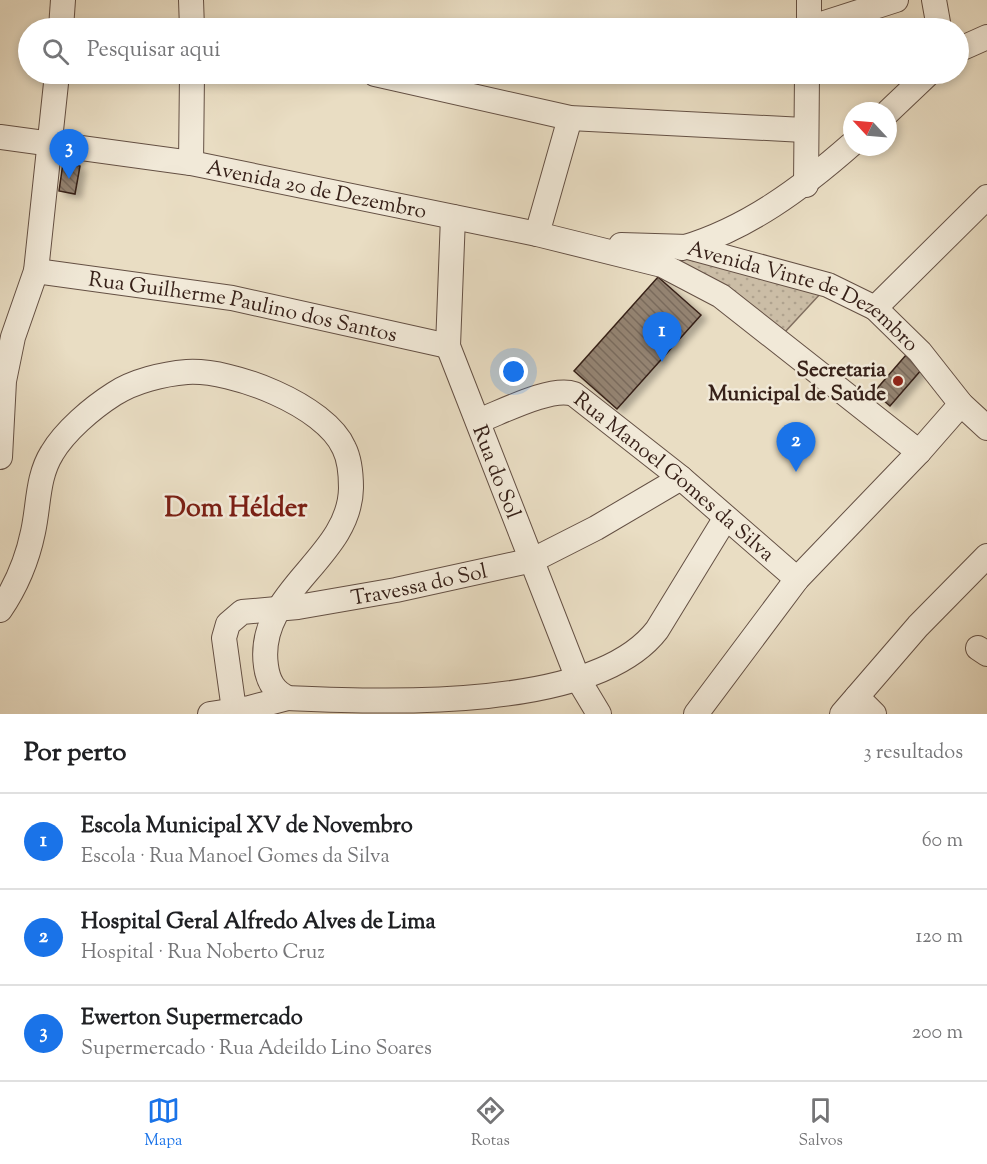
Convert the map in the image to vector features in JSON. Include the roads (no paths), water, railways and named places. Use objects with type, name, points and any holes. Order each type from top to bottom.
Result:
[{"type":"street","points":[[62,18],[63,0]]},
{"type":"street","points":[[190,0],[191,18]]},
{"type":"street","points":[[808,0],[809,18]]},
{"type":"street","points":[[840,18],[896,0]]},
{"type":"street","points":[[934,0],[937,18]]},
{"type":"street","points":[[969,45],[987,37]]},
{"type":"street","points":[[0,457],[4,381],[11,348],[36,271],[52,143],[56,84]]},
{"type":"street","points":[[191,163],[192,84]]},
{"type":"street","points":[[419,84],[570,118],[804,130]]},
{"type":"street","points":[[806,84],[804,130],[806,185]]},
{"type":"street","points":[[897,103],[917,84]]},
{"type":"street","points":[[537,234],[570,118]]},
{"type":"street","name":"Avenida 20 de Dezembro","points":[[0,137],[191,163],[580,244]]},
{"type":"street","points":[[658,264],[669,253],[742,223],[806,185],[843,152]]},
{"type":"street","points":[[875,308],[987,197]]},
{"type":"street","name":"Rua do Sol","points":[[453,217],[448,346],[578,679],[599,714]]},
{"type":"street","points":[[580,244],[658,264],[721,296],[919,452]]},
{"type":"street","name":"Avenida Vinte de Dezembro","points":[[580,244],[688,247],[828,285],[875,308],[920,352],[961,404],[987,428]]},
{"type":"street","name":"Rua Guilherme Paulino dos Santos","points":[[36,271],[232,298],[448,346]]},
{"type":"street","points":[[0,610],[20,578],[34,531],[39,490],[52,453],[105,400],[125,387],[188,372],[232,378],[304,408],[334,432],[344,448],[351,490],[346,513],[336,535],[278,608],[263,646],[271,683],[279,694],[288,698]]},
{"type":"street","name":"Rua Manoel Gomes da Silva","points":[[478,421],[540,397],[567,392],[574,394],[681,478],[725,519],[797,579]]},
{"type":"street","points":[[696,714],[797,579],[919,452],[961,404]]},
{"type":"street","name":"Travessa do Sol","points":[[222,712],[226,629],[234,617],[242,612],[396,590],[533,560],[596,528],[681,478]]},
{"type":"street","points":[[222,712],[288,698],[454,701],[578,679],[621,662],[644,646],[725,519]]},
{"type":"street","points":[[874,714],[849,706],[918,626],[987,556]]},
{"type":"place","name":"Ewerton Supermercado","points":[[69,179]]},
{"type":"place","name":"Escola Municipal XV de Novembro","points":[[662,362]]},
{"type":"place","name":"Secretaria Municipal de Saúde","points":[[898,381]]},
{"type":"place","name":"Hospital Geral Alfredo Alves de Lima","points":[[796,472]]},
{"type":"district","name":"Dom Hélder","points":[[236,507]]}]
